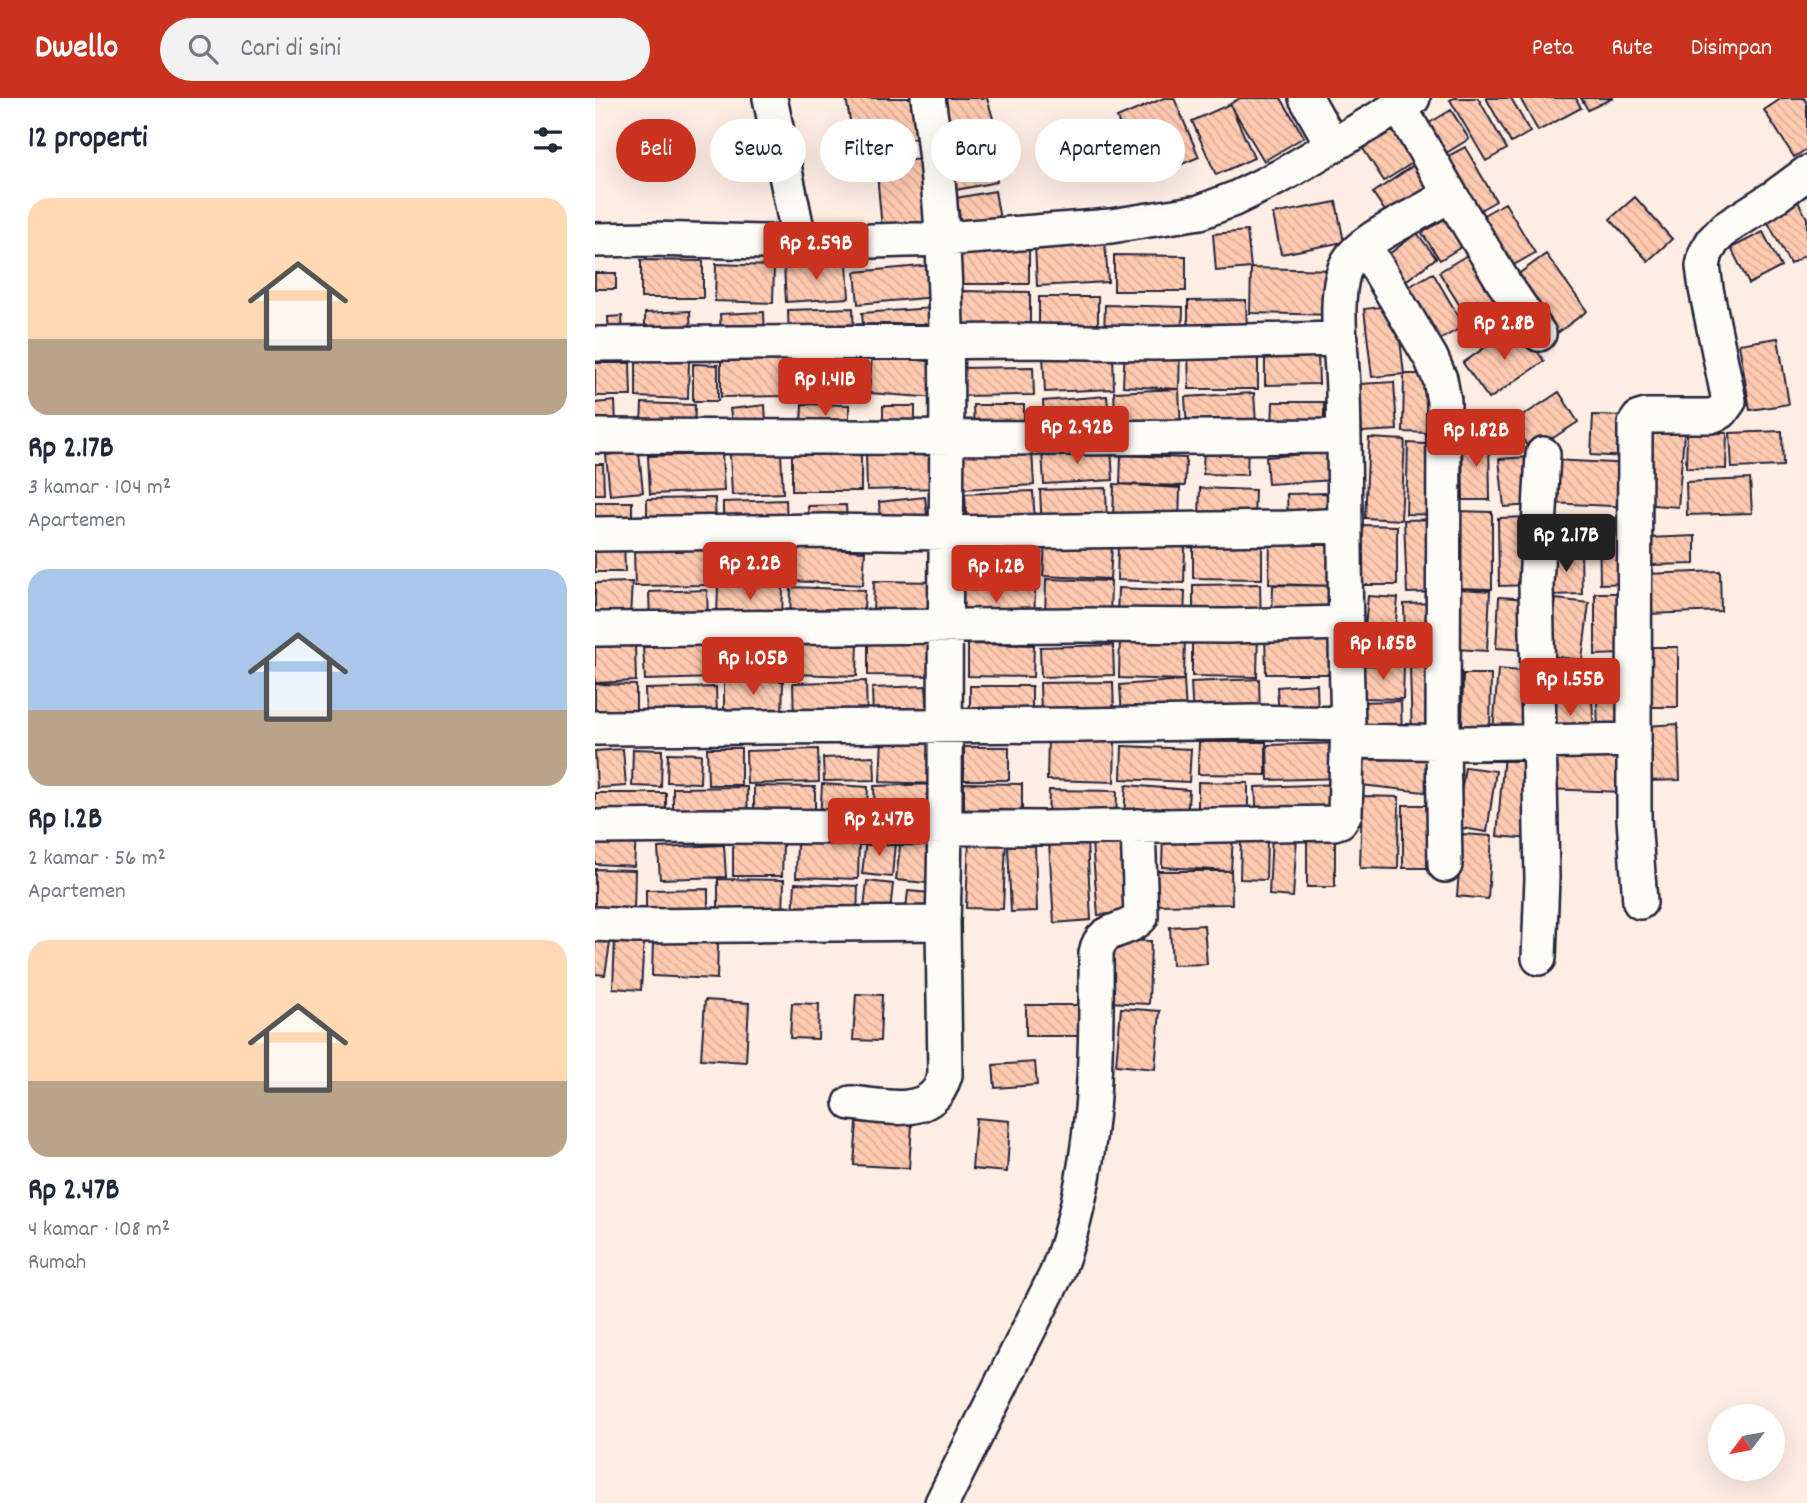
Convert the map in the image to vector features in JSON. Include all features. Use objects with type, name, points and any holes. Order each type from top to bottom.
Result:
[{"type":"street","points":[[770,98],[800,243]]},
{"type":"street","points":[[851,1103],[908,1108],[929,1100],[938,1091],[945,1075],[943,923],[946,826],[947,438],[944,239],[935,139],[928,98]]},
{"type":"street","points":[[1306,98],[1333,146]]},
{"type":"street","points":[[595,240],[800,243],[944,239],[1111,226],[1200,212],[1281,176],[1406,102],[1450,194],[1496,271],[1539,334]]},
{"type":"street","points":[[1640,902],[1633,740],[1635,424],[1639,418],[1646,415],[1711,416],[1721,412],[1728,401],[1706,289],[1703,266],[1706,253],[1726,228],[1807,173]]},
{"type":"street","points":[[595,827],[1137,826],[1337,822],[1345,813],[1349,733],[1345,623],[1342,277],[1352,255],[1364,245],[1450,194]]},
{"type":"street","points":[[1364,245],[1431,358],[1443,390],[1445,865]]},
{"type":"street","points":[[595,344],[1154,343],[1341,339]]},
{"type":"street","points":[[595,436],[1343,436]]},
{"type":"street","points":[[1539,958],[1542,878],[1536,584],[1543,454]]},
{"type":"street","points":[[595,534],[827,531],[946,533],[1345,525]]},
{"type":"street","points":[[595,629],[1345,623]]},
{"type":"street","points":[[595,728],[1254,722],[1443,743],[1633,740]]},
{"type":"street","points":[[942,1503],[1062,1261],[1080,1192],[1089,1127],[1097,1038],[1098,944],[1105,936],[1141,917],[1137,826]]},
{"type":"street","points":[[595,924],[650,926],[943,923]]},
{"type":"building","points":[[846,98],[910,98],[914,119],[850,119]]},
{"type":"building","points":[[946,98],[987,98],[993,119],[941,119],[936,101]]},
{"type":"building","points":[[1164,98],[1174,98],[1183,119],[1117,119]]},
{"type":"building","points":[[1240,98],[1281,98],[1304,137],[1264,161],[1230,104]]},
{"type":"building","points":[[1478,98],[1507,149],[1486,161],[1450,100]]},
{"type":"building","points":[[1486,98],[1511,98],[1530,132],[1511,143]]},
{"type":"building","points":[[1520,98],[1576,98],[1581,108],[1538,131]]},
{"type":"building","points":[[1581,98],[1613,98],[1588,110]]},
{"type":"building","points":[[1782,98],[1804,98],[1807,103],[1807,149],[1794,157],[1764,110]]},
{"type":"building","points":[[1230,104],[1254,158],[1216,175],[1192,121]]},
{"type":"building","points":[[1451,110],[1469,139],[1433,161],[1416,131]]},
{"type":"building","points":[[1185,124],[1199,157],[1185,163]]},
{"type":"building","points":[[1391,124],[1414,162],[1384,181],[1360,144]]},
{"type":"building","points":[[1465,147],[1496,201],[1466,218],[1435,163]]},
{"type":"building","points":[[927,159],[932,226],[882,229],[878,182],[917,182],[917,160]]},
{"type":"building","points":[[1414,165],[1434,195],[1393,223],[1373,193]]},
{"type":"building","points":[[949,182],[997,182],[951,191]]},
{"type":"building","points":[[995,191],[1000,220],[962,227],[956,198]]},
{"type":"building","points":[[1635,197],[1672,239],[1648,261],[1610,219]]},
{"type":"building","points":[[1797,200],[1807,218],[1807,254],[1790,264],[1765,217]]},
{"type":"building","points":[[1336,202],[1344,242],[1281,254],[1273,214]]},
{"type":"building","points":[[1505,203],[1535,253],[1501,272],[1471,222]]},
{"type":"building","points":[[1454,213],[1471,241],[1440,260],[1422,233]]},
{"type":"building","points":[[1247,231],[1251,268],[1216,271],[1213,234]]},
{"type":"building","points":[[1763,232],[1781,267],[1749,284],[1731,248]]},
{"type":"building","points":[[1417,233],[1436,258],[1399,286],[1380,261]]},
{"type":"building","points":[[1105,241],[1108,282],[1037,286],[1035,245]]},
{"type":"building","points":[[951,246],[1029,246],[1029,284],[951,284]]},
{"type":"building","points":[[1469,254],[1510,319],[1479,337],[1439,272]]},
{"type":"building","points":[[1546,254],[1587,311],[1552,337],[1510,280]]},
{"type":"building","points":[[1114,255],[1186,256],[1186,291],[1114,291]]},
{"type":"building","points":[[641,260],[703,261],[703,298],[641,298]]},
{"type":"building","points":[[847,263],[849,298],[786,302],[784,266]]},
{"type":"building","points":[[716,264],[774,266],[773,303],[715,301]]},
{"type":"building","points":[[932,265],[935,297],[858,304],[855,272]]},
{"type":"building","points":[[1251,268],[1338,270],[1337,315],[1250,313]]},
{"type":"building","points":[[595,273],[616,273],[616,289],[595,289]]},
{"type":"building","points":[[1433,273],[1464,326],[1436,342],[1405,289]]},
{"type":"building","points":[[957,291],[1030,292],[1030,328],[957,327]]},
{"type":"building","points":[[1039,297],[1098,297],[1098,329],[1039,329]]},
{"type":"building","points":[[1246,300],[1247,333],[1188,333],[1188,301]]},
{"type":"building","points":[[1105,305],[1183,307],[1182,340],[1104,337]]},
{"type":"building","points":[[1396,305],[1404,374],[1372,377],[1364,309]]},
{"type":"building","points":[[853,308],[854,337],[789,338],[788,310]]},
{"type":"building","points":[[932,308],[934,333],[864,338],[862,313]]},
{"type":"building","points":[[690,311],[691,338],[645,339],[645,313]]},
{"type":"building","points":[[764,312],[765,338],[721,340],[720,314]]},
{"type":"building","points":[[622,316],[623,338],[609,339],[608,317]]},
{"type":"building","points":[[1518,324],[1544,361],[1489,399],[1463,363]]},
{"type":"building","points":[[1778,338],[1789,404],[1750,410],[1739,344]]},
{"type":"building","points":[[1125,346],[1180,348],[1179,389],[1123,386]]},
{"type":"building","points":[[788,349],[865,350],[864,394],[788,393]]},
{"type":"building","points":[[1188,351],[1258,351],[1258,389],[1189,389]]},
{"type":"building","points":[[1113,352],[1114,389],[1045,392],[1043,354]]},
{"type":"building","points":[[1265,354],[1318,354],[1319,384],[1265,385]]},
{"type":"building","points":[[784,355],[785,396],[721,397],[721,356]]},
{"type":"building","points":[[872,356],[940,362],[937,398],[869,393]]},
{"type":"building","points":[[636,359],[689,360],[688,399],[636,397]]},
{"type":"building","points":[[595,363],[630,363],[631,396],[595,396]]},
{"type":"building","points":[[693,364],[718,365],[718,401],[693,401]]},
{"type":"building","points":[[1033,367],[1034,395],[959,396],[959,368]]},
{"type":"building","points":[[1404,374],[1433,374],[1432,433],[1403,432]]},
{"type":"building","points":[[1394,382],[1397,430],[1362,432],[1359,384]]},
{"type":"building","points":[[1179,389],[1181,431],[1116,434],[1114,392]]},
{"type":"building","points":[[1559,392],[1578,422],[1531,452],[1512,423]]},
{"type":"building","points":[[1254,393],[1256,424],[1187,428],[1185,397]]},
{"type":"building","points":[[1107,396],[1110,429],[1045,433],[1043,401]]},
{"type":"building","points":[[615,401],[616,424],[595,426],[595,403]]},
{"type":"building","points":[[1273,402],[1324,402],[1324,432],[1272,431]]},
{"type":"building","points":[[642,403],[695,405],[694,429],[641,427]]},
{"type":"building","points":[[802,404],[849,405],[849,431],[801,430]]},
{"type":"building","points":[[765,405],[766,421],[732,424],[730,409]]},
{"type":"building","points":[[973,405],[1024,405],[1024,430],[974,430]]},
{"type":"building","points":[[883,406],[915,406],[915,426],[883,426]]},
{"type":"building","points":[[1593,415],[1629,416],[1627,457],[1591,455]]},
{"type":"building","points":[[1647,430],[1684,434],[1678,507],[1641,504]]},
{"type":"building","points":[[1782,431],[1783,466],[1732,468],[1730,433]]},
{"type":"building","points":[[1687,432],[1727,433],[1726,469],[1686,468]]},
{"type":"building","points":[[1369,438],[1405,440],[1401,520],[1365,518]]},
{"type":"building","points":[[1489,438],[1490,500],[1463,500],[1462,439]]},
{"type":"building","points":[[1204,443],[1248,445],[1247,475],[1203,474]]},
{"type":"building","points":[[1408,443],[1443,445],[1440,515],[1406,514]]},
{"type":"building","points":[[792,446],[861,446],[861,491],[792,491]]},
{"type":"building","points":[[1111,447],[1113,480],[1044,484],[1042,451]]},
{"type":"building","points":[[939,450],[940,488],[867,490],[866,452]]},
{"type":"building","points":[[1032,451],[1034,485],[962,489],[960,454]]},
{"type":"building","points":[[639,452],[643,492],[610,495],[606,455]]},
{"type":"building","points":[[1334,452],[1335,480],[1268,484],[1266,457]]},
{"type":"building","points":[[781,453],[783,493],[732,495],[730,454]]},
{"type":"building","points":[[722,454],[724,491],[650,494],[648,456]]},
{"type":"building","points":[[1121,455],[1186,458],[1185,486],[1120,484]]},
{"type":"building","points":[[1529,457],[1533,505],[1504,507],[1499,459]]},
{"type":"building","points":[[1552,460],[1633,464],[1631,507],[1550,503]]},
{"type":"building","points":[[595,464],[603,464],[604,494],[595,494]]},
{"type":"building","points":[[1750,479],[1752,513],[1687,515],[1686,482]]},
{"type":"building","points":[[1114,484],[1180,488],[1179,526],[1113,522]]},
{"type":"building","points":[[1106,488],[1107,528],[1042,530],[1040,490]]},
{"type":"building","points":[[1200,488],[1255,490],[1254,519],[1199,516]]},
{"type":"building","points":[[1033,491],[1035,524],[967,527],[965,494]]},
{"type":"building","points":[[1327,493],[1327,520],[1288,522],[1287,494]]},
{"type":"building","points":[[925,497],[928,524],[881,528],[879,502]]},
{"type":"building","points":[[715,498],[716,529],[647,530],[647,499]]},
{"type":"building","points":[[786,500],[787,525],[723,527],[723,502]]},
{"type":"building","points":[[595,502],[632,502],[632,531],[595,531]]},
{"type":"building","points":[[846,505],[847,524],[809,525],[808,506]]},
{"type":"building","points":[[1456,511],[1492,512],[1492,589],[1456,588]]},
{"type":"building","points":[[1533,517],[1535,585],[1499,586],[1498,518]]},
{"type":"building","points":[[1628,518],[1630,583],[1600,584],[1599,519]]},
{"type":"building","points":[[1438,519],[1441,592],[1407,593],[1404,520]]},
{"type":"building","points":[[1589,524],[1593,548],[1551,553],[1548,529]]},
{"type":"building","points":[[1362,525],[1397,526],[1397,585],[1362,585]]},
{"type":"building","points":[[1695,536],[1695,564],[1649,565],[1648,538]]},
{"type":"building","points":[[595,537],[624,537],[625,572],[595,572]]},
{"type":"building","points":[[1193,542],[1262,543],[1262,579],[1193,578]]},
{"type":"building","points":[[1270,542],[1342,544],[1341,586],[1269,584]]},
{"type":"building","points":[[963,543],[1038,544],[1038,583],[962,582]]},
{"type":"building","points":[[1045,543],[1112,547],[1110,579],[1043,576]]},
{"type":"building","points":[[1118,544],[1185,547],[1184,583],[1117,580]]},
{"type":"building","points":[[719,545],[785,548],[783,583],[717,580]]},
{"type":"building","points":[[795,547],[865,551],[863,585],[793,581]]},
{"type":"building","points":[[708,548],[709,585],[635,586],[634,549]]},
{"type":"building","points":[[1551,553],[1581,553],[1582,594],[1552,595]]},
{"type":"building","points":[[1720,571],[1721,611],[1649,614],[1647,574]]},
{"type":"building","points":[[1046,579],[1111,581],[1110,621],[1045,619]]},
{"type":"building","points":[[874,581],[936,582],[935,618],[873,616]]},
{"type":"building","points":[[632,582],[630,617],[595,619],[595,583]]},
{"type":"building","points":[[1260,584],[1261,625],[1193,625],[1193,585]]},
{"type":"building","points":[[718,585],[783,587],[782,620],[717,617]]},
{"type":"building","points":[[1273,585],[1341,586],[1341,622],[1272,621]]},
{"type":"building","points":[[791,587],[865,590],[863,626],[790,622]]},
{"type":"building","points":[[957,587],[1035,590],[1034,624],[957,621]]},
{"type":"building","points":[[1118,588],[1185,591],[1184,622],[1117,620]]},
{"type":"building","points":[[1460,589],[1490,591],[1487,651],[1457,649]]},
{"type":"building","points":[[707,590],[708,620],[650,622],[649,592]]},
{"type":"building","points":[[1595,593],[1623,593],[1623,654],[1595,655]]},
{"type":"building","points":[[1368,596],[1398,598],[1393,653],[1363,650]]},
{"type":"building","points":[[1499,597],[1530,599],[1527,650],[1496,648]]},
{"type":"building","points":[[1556,599],[1589,603],[1582,660],[1549,656]]},
{"type":"building","points":[[1438,603],[1439,640],[1405,641],[1404,604]]},
{"type":"building","points":[[1192,631],[1258,631],[1257,677],[1192,676]]},
{"type":"building","points":[[1329,632],[1330,674],[1266,674],[1265,633]]},
{"type":"building","points":[[1120,633],[1185,635],[1184,680],[1119,678]]},
{"type":"building","points":[[794,637],[858,638],[857,676],[793,674]]},
{"type":"building","points":[[726,638],[784,638],[784,676],[725,675]]},
{"type":"building","points":[[868,641],[940,642],[939,676],[868,675]]},
{"type":"building","points":[[968,644],[1034,645],[1033,677],[968,676]]},
{"type":"building","points":[[635,645],[636,681],[595,683],[595,647]]},
{"type":"building","points":[[716,645],[717,678],[645,680],[643,647]]},
{"type":"building","points":[[1113,645],[1114,675],[1041,677],[1040,647]]},
{"type":"building","points":[[1645,647],[1678,647],[1678,707],[1645,707]]},
{"type":"building","points":[[1363,665],[1404,666],[1403,699],[1362,698]]},
{"type":"building","points":[[1436,666],[1439,737],[1412,737],[1410,667]]},
{"type":"building","points":[[1591,666],[1591,695],[1549,695],[1549,667]]},
{"type":"building","points":[[1627,668],[1630,731],[1598,732],[1596,669]]},
{"type":"building","points":[[1498,669],[1531,672],[1527,734],[1493,731]]},
{"type":"building","points":[[1463,674],[1491,674],[1490,735],[1462,734]]},
{"type":"building","points":[[1259,679],[1260,716],[1193,719],[1191,682]]},
{"type":"building","points":[[1184,680],[1186,713],[1122,717],[1120,685]]},
{"type":"building","points":[[724,681],[783,681],[782,714],[724,714]]},
{"type":"building","points":[[866,681],[867,719],[794,721],[793,683]]},
{"type":"building","points":[[1113,682],[1114,714],[1041,715],[1040,683]]},
{"type":"building","points":[[595,684],[636,685],[636,712],[595,712]]},
{"type":"building","points":[[1317,684],[1318,714],[1279,717],[1277,687]]},
{"type":"building","points":[[926,686],[928,716],[873,718],[872,688]]},
{"type":"building","points":[[970,686],[1032,686],[1032,716],[970,717]]},
{"type":"building","points":[[716,687],[717,716],[646,719],[645,689]]},
{"type":"building","points":[[1592,698],[1594,735],[1548,737],[1547,700]]},
{"type":"building","points":[[1401,701],[1402,739],[1356,739],[1356,702]]},
{"type":"building","points":[[1678,724],[1680,780],[1648,781],[1645,726]]},
{"type":"building","points":[[882,738],[938,741],[937,784],[880,782]]},
{"type":"building","points":[[1048,739],[1115,741],[1114,782],[1047,780]]},
{"type":"building","points":[[1199,742],[1266,742],[1266,775],[1198,774]]},
{"type":"building","points":[[1344,743],[1345,778],[1268,780],[1267,745]]},
{"type":"building","points":[[1122,746],[1191,749],[1189,782],[1121,779]]},
{"type":"building","points":[[964,747],[1009,747],[1009,780],[964,780]]},
{"type":"building","points":[[1357,747],[1437,756],[1433,793],[1352,784]]},
{"type":"building","points":[[707,748],[741,748],[741,785],[708,785]]},
{"type":"building","points":[[623,749],[626,786],[597,788],[595,751]]},
{"type":"building","points":[[633,749],[662,750],[661,787],[632,786]]},
{"type":"building","points":[[818,749],[819,782],[747,784],[746,751]]},
{"type":"building","points":[[668,753],[701,754],[700,783],[667,782]]},
{"type":"building","points":[[1504,754],[1538,756],[1531,839],[1497,836]]},
{"type":"building","points":[[874,756],[875,780],[824,781],[823,758]]},
{"type":"building","points":[[1548,756],[1623,758],[1622,792],[1547,789]]},
{"type":"building","points":[[1465,767],[1496,771],[1487,832],[1456,827]]},
{"type":"building","points":[[1198,782],[1248,783],[1248,819],[1198,818]]},
{"type":"building","points":[[964,783],[1022,784],[1022,824],[964,823]]},
{"type":"building","points":[[822,784],[868,787],[866,823],[820,821]]},
{"type":"building","points":[[937,784],[938,820],[875,822],[874,786]]},
{"type":"building","points":[[1340,784],[1341,815],[1257,818],[1255,787]]},
{"type":"building","points":[[1126,785],[1189,790],[1187,822],[1124,817]]},
{"type":"building","points":[[754,786],[815,787],[815,820],[754,820]]},
{"type":"building","points":[[747,787],[748,821],[673,822],[673,788]]},
{"type":"building","points":[[1049,790],[1117,791],[1116,822],[1048,820]]},
{"type":"building","points":[[595,793],[666,793],[666,825],[595,826]]},
{"type":"building","points":[[1362,796],[1399,797],[1398,869],[1360,868]]},
{"type":"building","points":[[1403,805],[1434,805],[1435,868],[1403,868]]},
{"type":"building","points":[[1163,833],[1233,836],[1231,871],[1162,867]]},
{"type":"building","points":[[1272,834],[1297,836],[1293,897],[1269,895]]},
{"type":"building","points":[[1462,834],[1492,836],[1488,899],[1457,896]]},
{"type":"building","points":[[595,835],[636,837],[634,866],[595,864]]},
{"type":"building","points":[[901,838],[940,842],[936,884],[896,880]]},
{"type":"building","points":[[969,838],[1006,840],[1003,909],[966,908]]},
{"type":"building","points":[[1307,838],[1335,838],[1335,887],[1307,887]]},
{"type":"building","points":[[1241,839],[1267,839],[1266,880],[1240,879]]},
{"type":"building","points":[[866,840],[895,842],[892,877],[862,874]]},
{"type":"building","points":[[1133,840],[1139,912],[1098,915],[1092,843]]},
{"type":"building","points":[[1087,841],[1091,920],[1054,923],[1049,843]]},
{"type":"building","points":[[733,842],[783,843],[782,876],[733,876]]},
{"type":"building","points":[[797,842],[859,843],[858,879],[796,877]]},
{"type":"building","points":[[724,845],[726,877],[660,879],[658,848]]},
{"type":"building","points":[[1035,845],[1037,911],[1011,912],[1008,846]]},
{"type":"building","points":[[595,869],[635,870],[634,912],[595,912]]},
{"type":"building","points":[[1151,871],[1231,871],[1232,904],[1152,905]]},
{"type":"building","points":[[718,879],[784,880],[783,916],[718,915]]},
{"type":"building","points":[[867,881],[893,884],[889,920],[863,917]]},
{"type":"building","points":[[795,883],[858,886],[857,919],[793,916]]},
{"type":"building","points":[[708,889],[708,918],[646,919],[646,890]]},
{"type":"building","points":[[908,891],[930,893],[928,920],[905,918]]},
{"type":"building","points":[[1204,925],[1207,964],[1172,965],[1170,927]]},
{"type":"building","points":[[595,934],[611,937],[605,975],[595,974]]},
{"type":"building","points":[[615,937],[644,938],[641,990],[613,988]]},
{"type":"building","points":[[653,940],[718,942],[717,979],[652,976]]},
{"type":"building","points":[[1109,940],[1151,941],[1149,1004],[1107,1002]]},
{"type":"building","points":[[856,994],[882,995],[880,1041],[853,1040]]},
{"type":"building","points":[[705,1000],[749,1003],[746,1062],[701,1059]]},
{"type":"building","points":[[792,1003],[819,1004],[818,1039],[790,1038]]},
{"type":"building","points":[[1026,1005],[1083,1005],[1083,1036],[1026,1036]]},
{"type":"building","points":[[1121,1008],[1160,1011],[1155,1069],[1116,1065]]},
{"type":"building","points":[[1035,1062],[1037,1085],[995,1088],[993,1065]]},
{"type":"building","points":[[976,1118],[1010,1121],[1007,1172],[972,1169]]},
{"type":"building","points":[[857,1122],[912,1125],[909,1168],[854,1165]]}]
